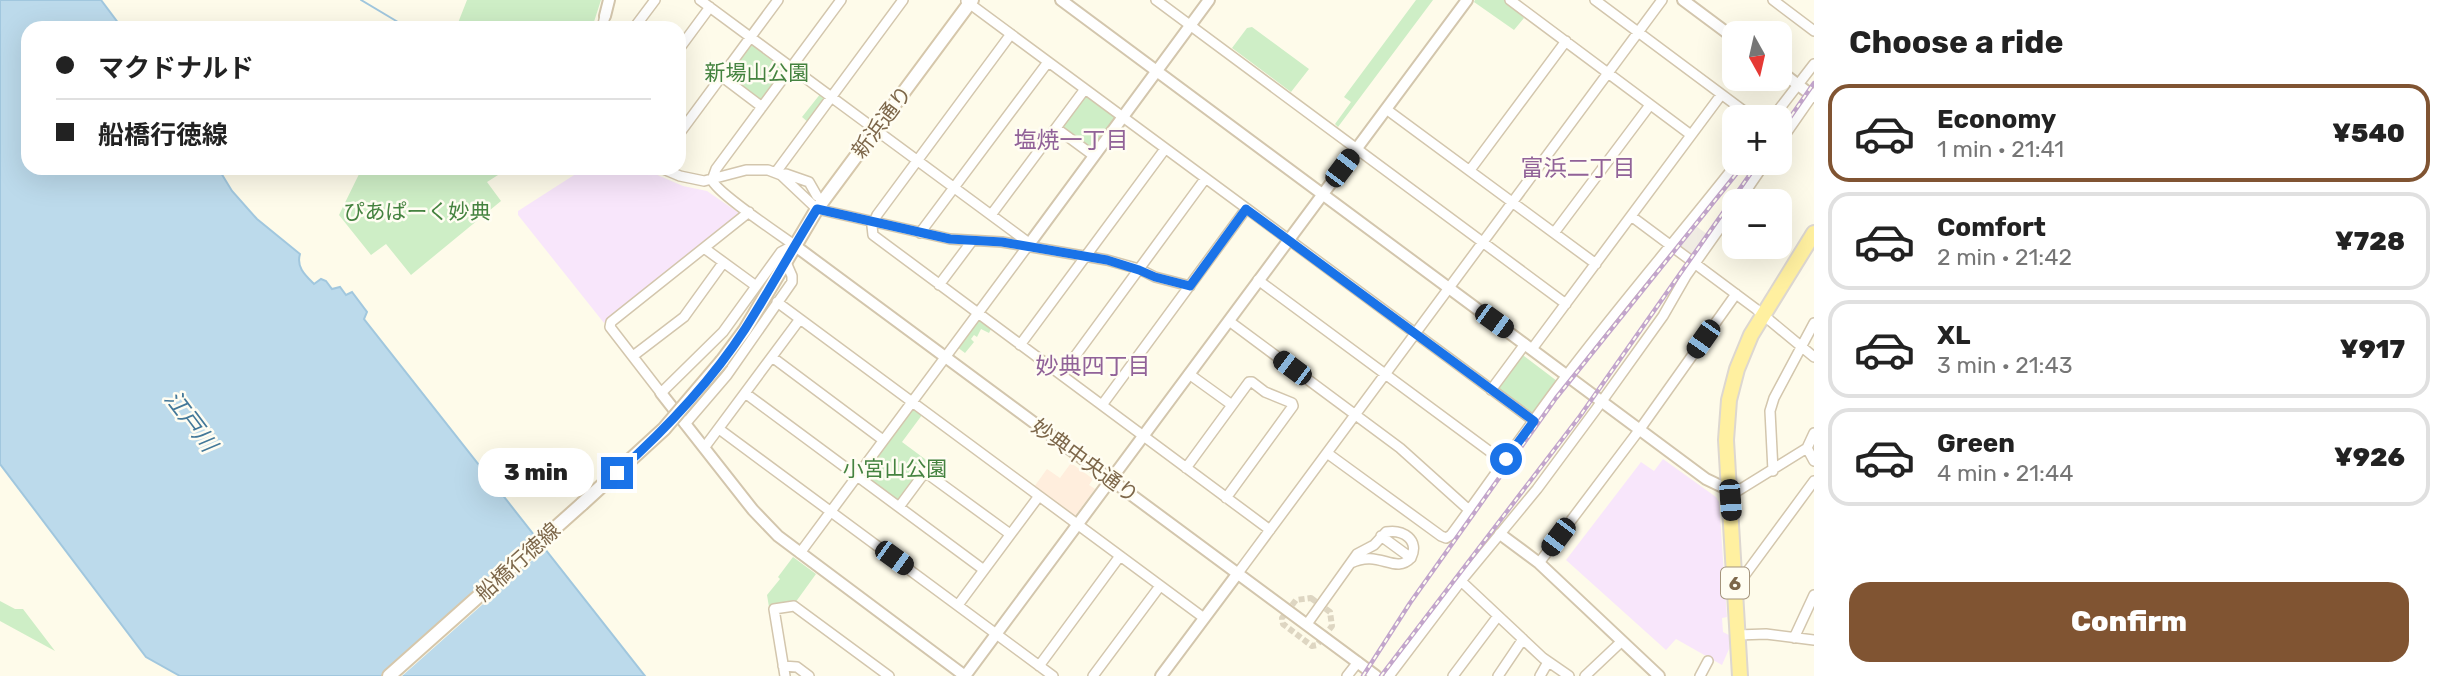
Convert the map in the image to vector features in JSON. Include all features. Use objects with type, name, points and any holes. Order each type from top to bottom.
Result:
[{"type":"main road","name":"新浜通り","points":[[794,245],[817,203],[876,130],[969,1]]},
{"type":"main road","name":"6","points":[[1740,676],[1726,440],[1729,400],[1744,351],[1762,314],[1814,233]]},
{"type":"main road","name":"船橋行徳線","points":[[389,676],[634,458],[682,411],[745,330],[794,245]]},
{"type":"street","points":[[604,21],[609,0]]},
{"type":"street","points":[[639,21],[655,0]]},
{"type":"street","points":[[700,0],[1028,245]]},
{"type":"street","points":[[686,124],[778,0]]},
{"type":"street","points":[[661,393],[723,332],[781,252],[794,245],[714,186],[712,180],[716,169],[841,0]]},
{"type":"street","points":[[779,173],[903,0]]},
{"type":"street","points":[[1061,0],[1706,479],[1736,492],[1807,448],[1814,433]]},
{"type":"street","points":[[1156,0],[1566,304]]},
{"type":"street","points":[[800,553],[1209,0]]},
{"type":"street","points":[[749,212],[611,321],[610,327],[763,521],[800,553],[965,676],[1466,0]]},
{"type":"street","points":[[1510,0],[1691,135]]},
{"type":"street","points":[[1595,0],[1736,105]]},
{"type":"street","points":[[1161,676],[1662,0]]},
{"type":"street","points":[[1683,0],[1722,29]]},
{"type":"street","points":[[1773,0],[1786,4],[1814,31]]},
{"type":"street","points":[[969,1],[1534,421]]},
{"type":"street","points":[[686,40],[710,7]]},
{"type":"street","points":[[1012,34],[917,161],[873,223],[872,231],[877,238],[939,285],[1270,530]]},
{"type":"street","points":[[1470,170],[1566,41]]},
{"type":"street","points":[[920,233],[1048,62]]},
{"type":"street","points":[[1782,105],[1814,64]]},
{"type":"street","points":[[721,76],[762,107]]},
{"type":"street","points":[[1792,80],[1813,95],[1792,125]]},
{"type":"street","points":[[991,215],[1085,89]]},
{"type":"street","points":[[1491,390],[1566,304],[1721,94]]},
{"type":"street","points":[[1555,233],[1650,104]]},
{"type":"street","points":[[1386,109],[1596,264]]},
{"type":"street","points":[[1056,128],[1094,156]]},
{"type":"street","points":[[1020,345],[1165,149]]},
{"type":"street","points":[[678,175],[704,181],[746,170],[760,169],[786,174],[809,182],[817,203]]},
{"type":"street","points":[[779,173],[817,203],[873,223],[920,233],[972,241],[1028,245],[1085,258],[1107,260],[1190,286]]},
{"type":"street","points":[[1327,453],[1441,537],[1451,535],[1567,375],[1637,284],[1671,247],[1728,175]]},
{"type":"street","points":[[1062,374],[1205,179]]},
{"type":"street","points":[[1102,405],[1246,209]]},
{"type":"street","points":[[1632,216],[1762,314],[1814,358]]},
{"type":"street","points":[[1389,676],[1461,581],[1537,489],[1664,316],[1722,225]]},
{"type":"street","points":[[939,285],[972,241]]},
{"type":"street","name":"妙典中央通り","points":[[794,245],[1376,676]]},
{"type":"street","points":[[704,248],[756,286]]},
{"type":"street","points":[[685,424],[727,375],[793,278],[785,260]]},
{"type":"street","points":[[633,356],[684,317],[723,262]]},
{"type":"street","points":[[1258,280],[1504,462]]},
{"type":"street","points":[[1539,563],[1640,429],[1736,294]]},
{"type":"street","points":[[777,302],[1204,618]]},
{"type":"street","points":[[704,448],[800,319]]},
{"type":"street","points":[[1229,321],[1400,448],[1469,510]]},
{"type":"street","points":[[1773,471],[1770,411],[1774,398],[1814,323]]},
{"type":"street","points":[[772,357],[883,440]]},
{"type":"street","points":[[1189,374],[1232,405]]},
{"type":"street","points":[[1186,468],[1249,383],[1252,382],[1265,392],[1292,403],[1293,406],[1226,498]]},
{"type":"street","points":[[745,393],[984,570]]},
{"type":"street","points":[[719,429],[1053,676]]},
{"type":"street","points":[[1807,448],[1814,461]]},
{"type":"street","points":[[899,507],[925,472],[1010,534]]},
{"type":"street","points":[[1735,587],[1814,481]]},
{"type":"street","points":[[958,605],[1039,496]]},
{"type":"street","points":[[1307,624],[1357,554],[1386,532],[1396,531],[1407,535],[1413,546],[1411,558],[1407,563],[1396,565],[1368,558],[1351,563]]},
{"type":"street","points":[[1500,534],[1539,563],[1658,676]]},
{"type":"street","points":[[1380,538],[1411,558]]},
{"type":"street","points":[[1380,538],[1384,560]]},
{"type":"street","points":[[1039,666],[1121,556]]},
{"type":"street","points":[[1461,581],[1548,662],[1569,676]]},
{"type":"street","points":[[1093,676],[1160,586]]},
{"type":"street","points":[[1794,638],[1814,595]]},
{"type":"street","points":[[809,676],[797,667],[784,671],[774,609],[794,606],[889,676]]},
{"type":"street","points":[[1453,676],[1498,616]]},
{"type":"street","points":[[1738,635],[1766,634],[1814,640]]},
{"type":"street","points":[[1498,676],[1523,639]]},
{"type":"street","points":[[1585,676],[1621,642]]},
{"type":"street","points":[[1700,676],[1708,661]]},
{"type":"street","points":[[1348,676],[1358,662]]},
{"type":"street","points":[[1540,676],[1548,662]]},
{"type":"shaded area","points":[[574,175],[657,175],[683,186],[707,191],[739,213],[739,217],[604,323],[518,215],[518,211]]},
{"type":"shaded area","points":[[1693,224],[1711,237],[1695,259],[1677,245]]},
{"type":"shaded area","points":[[1663,459],[1716,497],[1719,502],[1727,617],[1722,618],[1723,632],[1729,635],[1729,649],[1722,665],[1676,639],[1666,650],[1566,560],[1641,462],[1654,471]]},
{"type":"shaded area","points":[[1071,463],[1093,479],[1089,485],[1095,489],[1075,516],[1034,487],[1047,469],[1060,478]]},
{"type":"green space","points":[[467,0],[601,0],[594,21],[459,21]]},
{"type":"green space","points":[[1416,0],[1433,0],[1338,127],[1335,124],[1351,102],[1344,97]]},
{"type":"green space","points":[[1504,0],[1524,18],[1514,30],[1474,2]]},
{"type":"green space","points":[[1252,27],[1309,69],[1291,92],[1232,48],[1247,28]]},
{"type":"green space","name":"新場山公園","points":[[751,44],[755,44],[785,66],[786,70],[763,102],[759,102],[727,75]]},
{"type":"green space","points":[[821,93],[826,97],[809,123],[802,117]]},
{"type":"green space","points":[[1088,95],[1116,116],[1117,120],[1093,152],[1061,127],[1083,96]]},
{"type":"green space","name":"ぴあぱーく妙典","points":[[359,175],[498,175],[487,182],[501,201],[411,275],[386,244],[371,255],[339,215]]},
{"type":"green space","points":[[978,320],[991,329],[989,333],[981,329],[977,337],[974,335],[971,339],[974,342],[965,353],[957,347]]},
{"type":"green space","points":[[1520,353],[1557,381],[1532,415],[1497,390]]},
{"type":"green space","name":"小宮山公園","points":[[914,408],[922,415],[902,442],[929,462],[900,501],[896,502],[863,477],[863,473],[910,409]]},
{"type":"green space","points":[[793,557],[816,574],[795,603],[769,607],[767,595]]},
{"type":"green space","points":[[0,601],[15,609],[23,609],[55,651],[0,621]]},
{"type":"water","name":"江戸川","points":[[0,0],[101,0],[117,21],[21,21],[21,175],[222,175],[232,191],[257,219],[300,254],[300,267],[314,284],[321,279],[332,289],[340,287],[346,295],[352,292],[367,312],[364,319],[645,676],[180,676],[146,657],[0,464]]},
{"type":"pier","points":[[539,537],[547,547],[402,676],[384,676]]},
{"type":"waterway","points":[[361,0],[396,21]]},
{"type":"tunnel","points":[[1311,598],[1330,612],[1332,626],[1317,645],[1312,646],[1283,624],[1282,618],[1296,600],[1311,598]]},
{"type":"railway","points":[[1792,115],[1814,83]]},
{"type":"railway","points":[[1363,676],[1410,603],[1556,398],[1735,175]]},
{"type":"railway","points":[[1381,676],[1580,416],[1750,175]]},
{"type":"district","name":"塩焼一丁目","points":[[1071,140]]},
{"type":"district","name":"富浜二丁目","points":[[1578,168]]},
{"type":"district","name":"妙典四丁目","points":[[1093,366]]},
{"type":"route","points":[[617,473],[682,411],[722,361],[745,330],[817,209],[950,239],[1002,242],[1107,260],[1190,286],[1246,209],[1534,421],[1506,459]]}]
